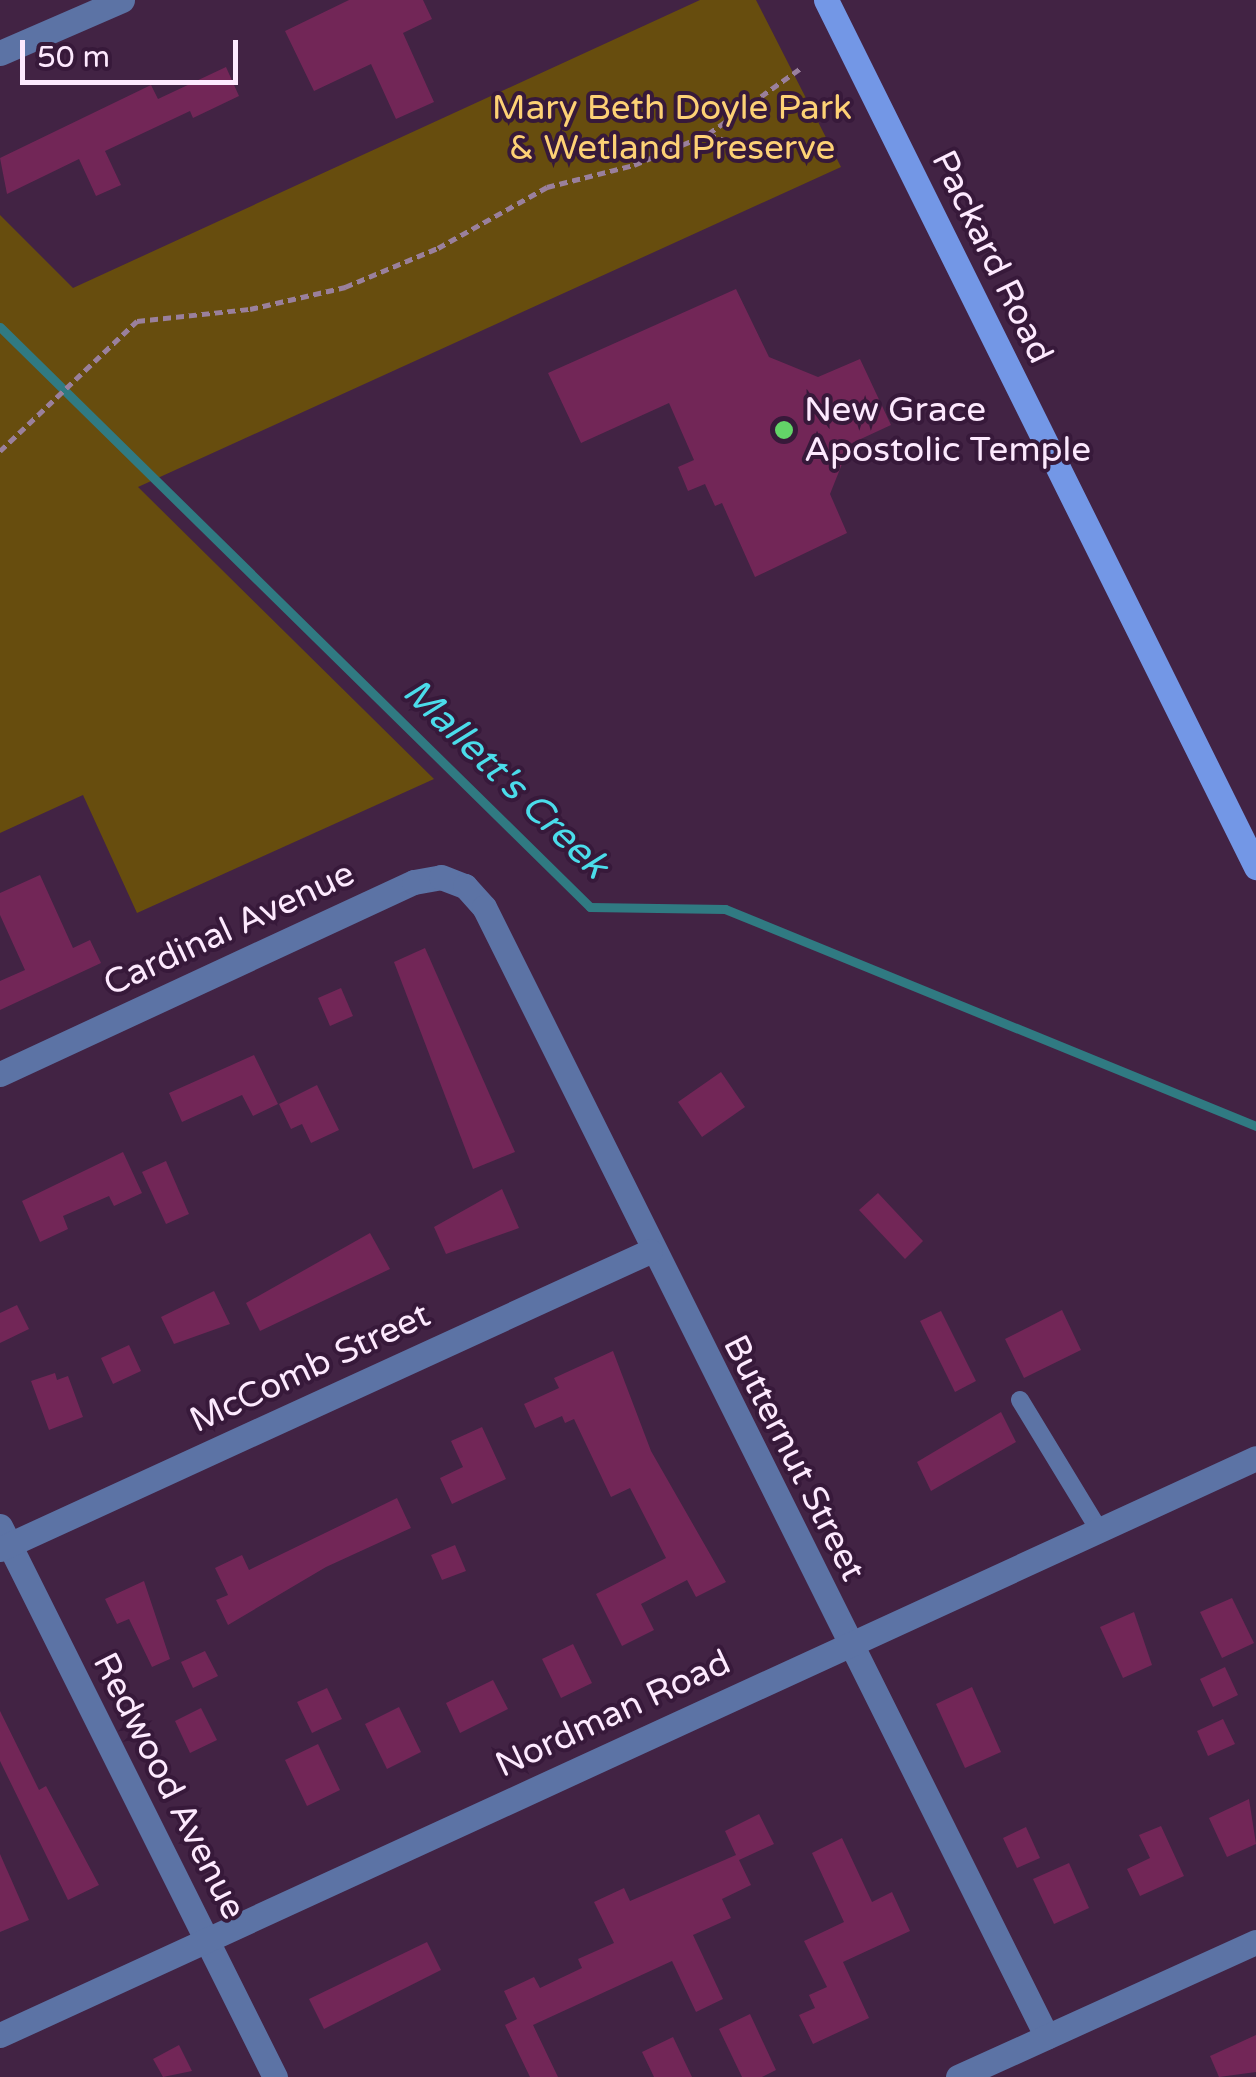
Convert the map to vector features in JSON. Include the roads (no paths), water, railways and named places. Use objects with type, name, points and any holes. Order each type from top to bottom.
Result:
[{"type":"main road","name":"Packard Road","points":[[826,0],[1256,866]]},
{"type":"street","points":[[0,53],[122,0]]},
{"type":"street","name":"Cardinal Avenue","points":[[0,1074],[414,882],[453,882],[484,907]]},
{"type":"street","name":"Butternut Street","points":[[484,907],[650,1251],[1047,2036]]},
{"type":"street","name":"McComb Street","points":[[3,1540],[650,1251]]},
{"type":"street","name":"Nordman Road","points":[[0,2035],[1256,1458]]},
{"type":"street","name":"Redwood Avenue","points":[[3,1540],[275,2077]]},
{"type":"street","points":[[958,2077],[1256,1942]]},
{"type":"lane","points":[[1020,1400],[1099,1530]]},
{"type":"waterway","name":"Mallett's Creek","points":[[0,327],[590,907],[725,909],[1256,1126]]},
{"type":"place","name":"New Grace Apostolic Temple","points":[[784,430]]},
{"type":"park label","name":"Mary Beth Doyle Park & Wetland Preserve","points":[[672,128]]}]
